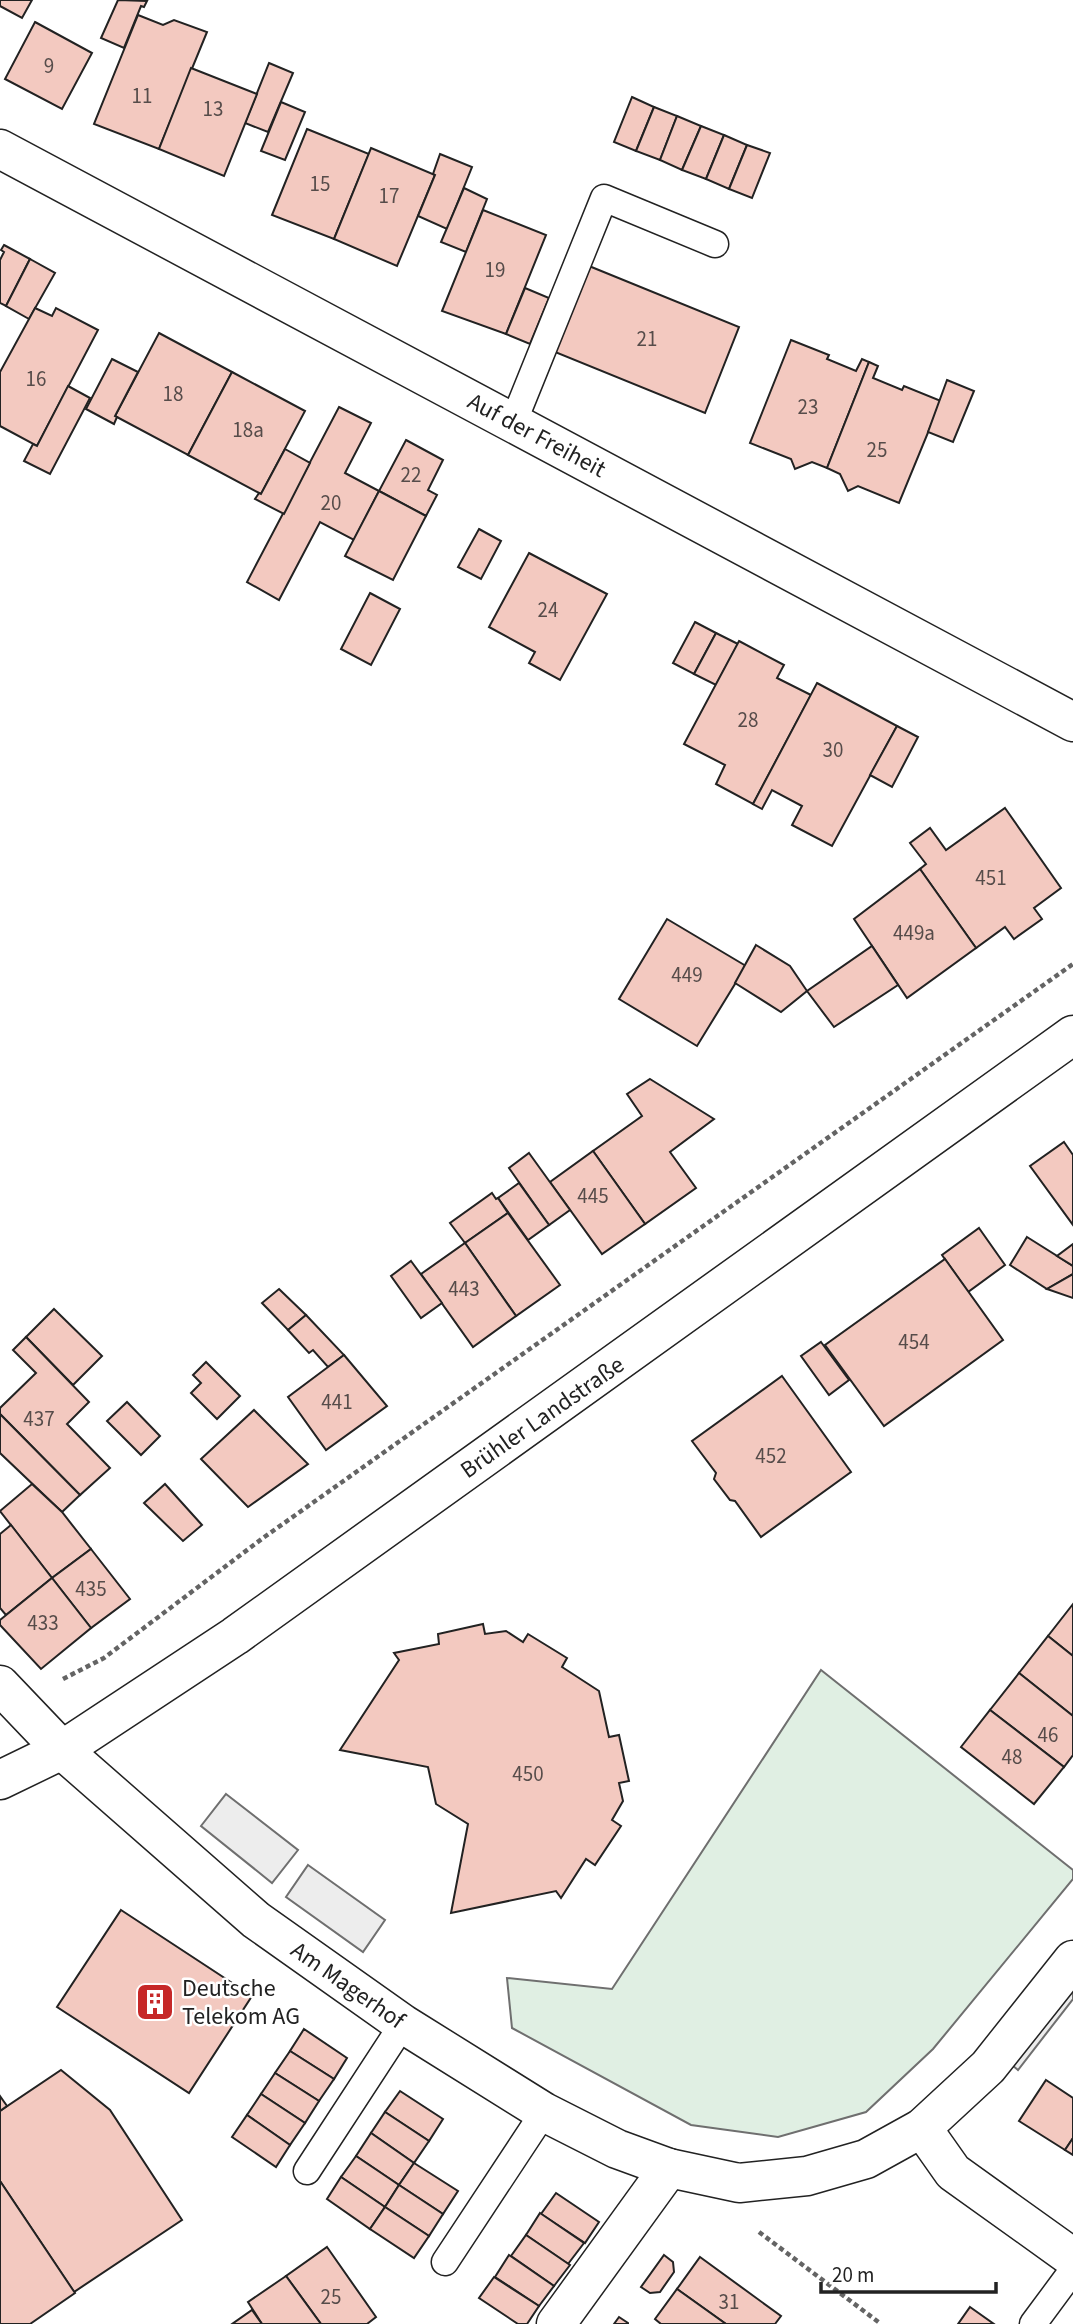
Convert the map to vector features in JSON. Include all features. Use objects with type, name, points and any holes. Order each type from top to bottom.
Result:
[{"type":"street","name":"Auf der Freiheit","points":[[0,149],[1073,722]]},
{"type":"street","name":"Brühler Landstraße","points":[[0,1780],[62,1750],[252,1624],[1073,1035]]},
{"type":"street","name":"Am Magerhof","points":[[8,1694],[62,1750],[256,1920],[403,2024],[544,2112],[617,2149],[669,2168],[739,2183],[807,2176],[866,2159],[922,2128],[988,2067],[1073,1960]]},
{"type":"street","points":[[922,2128],[953,2172],[1073,2258]]},
{"type":"street","points":[[556,2324],[669,2168]]},
{"type":"lane","points":[[513,423],[604,198],[715,244]]},
{"type":"lane","points":[[307,2171],[403,2024]]},
{"type":"lane","points":[[445,2262],[544,2112]]},
{"type":"lane","points":[[1033,2324],[1073,2270]]},
{"type":"path","points":[[8,1694],[104,1658],[262,1538],[1073,964]]},
{"type":"path","points":[[739,2183],[750,2226],[881,2324]]},
{"type":"green space","points":[[821,1670],[1073,1870],[1073,1879],[933,2049],[866,2112],[778,2137],[691,2125],[512,2028],[507,1978],[612,1989]]},
{"type":"shaded area","points":[[226,1794],[298,1850],[272,1883],[201,1826]]},
{"type":"shaded area","points":[[308,1865],[385,1920],[363,1952],[286,1897]]},
{"type":"shaded area","points":[[1073,1974],[1073,1999],[1018,2070],[1006,2060]]},
{"type":"building","points":[[0,0],[32,0],[22,18],[0,6]]},
{"type":"building","points":[[118,0],[147,1],[144,7],[141,6],[124,48],[101,38]]},
{"type":"building","points":[[138,15],[163,25],[174,20],[207,32],[159,149],[94,124]]},
{"type":"building","points":[[35,22],[92,53],[62,109],[5,79]]},
{"type":"building","points":[[269,63],[293,73],[268,132],[245,123]]},
{"type":"building","points":[[191,68],[257,94],[224,176],[159,149]]},
{"type":"building","points":[[632,97],[654,107],[636,151],[614,142]]},
{"type":"building","points":[[281,102],[305,112],[285,160],[261,151]]},
{"type":"building","points":[[654,107],[677,116],[660,160],[636,151]]},
{"type":"building","points":[[677,116],[701,126],[682,170],[660,160]]},
{"type":"building","points":[[701,126],[724,135],[706,179],[682,170]]},
{"type":"building","points":[[307,129],[369,154],[334,239],[272,215]]},
{"type":"building","points":[[724,135],[747,145],[729,189],[706,179]]},
{"type":"building","points":[[747,145],[770,153],[752,198],[729,189]]},
{"type":"building","points":[[371,148],[435,175],[397,266],[334,239]]},
{"type":"building","points":[[440,154],[472,167],[447,229],[418,216],[435,175],[433,174]]},
{"type":"building","points":[[464,188],[487,199],[466,252],[441,242]]},
{"type":"building","points":[[483,210],[546,235],[506,334],[442,311]]},
{"type":"building","points":[[4,245],[30,259],[6,306],[0,303],[0,260]]},
{"type":"building","points":[[30,259],[55,273],[29,319],[6,306]]},
{"type":"building","points":[[589,266],[739,327],[705,413],[555,352]]},
{"type":"building","points":[[525,288],[549,298],[530,344],[506,334]]},
{"type":"building","points":[[35,308],[52,316],[56,308],[98,330],[37,446],[0,426],[0,372]]},
{"type":"building","points":[[159,333],[232,372],[188,455],[115,416]]},
{"type":"building","points":[[791,340],[829,355],[827,359],[856,371],[862,359],[869,362],[827,468],[812,462],[795,469],[791,459],[750,443]]},
{"type":"building","points":[[112,359],[138,372],[115,416],[117,417],[114,424],[86,409]]},
{"type":"building","points":[[869,362],[878,366],[873,378],[902,390],[904,386],[941,401],[899,503],[858,486],[848,491],[840,474],[827,468]]},
{"type":"building","points":[[232,372],[305,411],[261,494],[188,455]]},
{"type":"building","points":[[947,380],[974,391],[953,442],[928,432]]},
{"type":"building","points":[[68,386],[90,398],[50,474],[24,461],[33,444],[37,446]]},
{"type":"building","points":[[339,407],[371,423],[345,473],[379,491],[354,540],[320,522],[279,600],[247,582]]},
{"type":"building","points":[[406,440],[443,460],[428,490],[437,495],[426,516],[379,491]]},
{"type":"building","points":[[285,449],[310,463],[284,514],[255,499],[261,494]]},
{"type":"building","points":[[379,491],[426,516],[393,580],[345,556]]},
{"type":"building","points":[[479,529],[501,541],[481,579],[458,567]]},
{"type":"building","points":[[529,553],[607,594],[560,680],[529,663],[535,652],[489,627]]},
{"type":"building","points":[[370,593],[400,609],[371,665],[341,649]]},
{"type":"building","points":[[695,622],[716,633],[694,674],[673,663]]},
{"type":"building","points":[[716,633],[738,644],[716,685],[694,674]]},
{"type":"building","points":[[739,641],[784,665],[777,678],[811,695],[753,804],[716,784],[725,765],[684,744]]},
{"type":"building","points":[[817,683],[897,726],[832,846],[792,825],[802,806],[772,790],[762,809],[753,804]]},
{"type":"building","points":[[897,726],[918,737],[892,787],[870,775]]},
{"type":"building","points":[[1005,808],[1061,888],[1034,908],[1042,919],[1014,939],[1005,927],[976,948],[920,869],[926,864],[910,843],[930,828],[946,850]]},
{"type":"building","points":[[920,869],[976,948],[907,998],[854,919]]},
{"type":"building","points":[[667,919],[746,966],[697,1046],[619,999]]},
{"type":"building","points":[[756,945],[790,966],[807,991],[781,1012],[735,983]]},
{"type":"building","points":[[872,946],[898,985],[834,1027],[807,991]]},
{"type":"building","points":[[650,1079],[714,1119],[670,1152],[696,1188],[645,1224],[593,1151],[642,1116],[627,1094]]},
{"type":"building","points":[[1064,1142],[1073,1155],[1073,1225],[1030,1166]]},
{"type":"building","points":[[593,1151],[645,1224],[602,1254],[550,1182]]},
{"type":"building","points":[[529,1153],[570,1210],[549,1225],[509,1168]]},
{"type":"building","points":[[519,1183],[549,1225],[528,1240],[498,1198]]},
{"type":"building","points":[[492,1193],[508,1213],[465,1243],[450,1223]]},
{"type":"building","points":[[508,1213],[560,1285],[516,1316],[465,1243]]},
{"type":"building","points":[[979,1228],[1005,1265],[968,1292],[942,1255]]},
{"type":"building","points":[[1027,1237],[1073,1266],[1073,1274],[1047,1289],[1010,1265]]},
{"type":"building","points":[[465,1243],[516,1316],[473,1347],[421,1274]]},
{"type":"building","points":[[1073,1244],[1073,1266],[1057,1256]]},
{"type":"building","points":[[945,1259],[1003,1340],[884,1426],[825,1345]]},
{"type":"building","points":[[411,1261],[442,1303],[421,1318],[391,1276]]},
{"type":"building","points":[[1073,1274],[1073,1298],[1047,1289]]},
{"type":"building","points":[[279,1289],[306,1315],[288,1330],[262,1303]]},
{"type":"building","points":[[54,1309],[102,1356],[73,1385],[26,1337]]},
{"type":"building","points":[[306,1315],[344,1355],[328,1367],[313,1350],[309,1353],[288,1330]]},
{"type":"building","points":[[26,1337],[89,1402],[67,1424],[110,1468],[80,1495],[0,1414],[0,1408],[36,1373],[13,1350]]},
{"type":"building","points":[[821,1342],[849,1380],[829,1395],[801,1356]]},
{"type":"building","points":[[344,1355],[387,1406],[326,1450],[288,1397]]},
{"type":"building","points":[[206,1362],[240,1396],[217,1419],[191,1393],[201,1383],[193,1375]]},
{"type":"building","points":[[782,1376],[851,1472],[761,1537],[735,1501],[730,1500],[714,1479],[716,1473],[692,1441]]},
{"type":"building","points":[[127,1402],[160,1436],[141,1455],[107,1421]]},
{"type":"building","points":[[254,1410],[308,1464],[248,1507],[201,1459]]},
{"type":"building","points":[[0,1414],[80,1495],[62,1512],[0,1453]]},
{"type":"building","points":[[32,1484],[62,1512],[91,1549],[52,1578],[0,1511]]},
{"type":"building","points":[[165,1484],[202,1525],[183,1541],[144,1503]]},
{"type":"building","points":[[11,1525],[52,1578],[6,1615],[0,1608],[0,1534]]},
{"type":"building","points":[[91,1549],[130,1599],[91,1628],[52,1578]]},
{"type":"building","points":[[52,1578],[91,1628],[41,1669],[0,1625],[0,1620]]},
{"type":"building","points":[[1073,1604],[1073,1656],[1048,1636]]},
{"type":"building","points":[[483,1624],[485,1634],[506,1631],[523,1642],[528,1634],[567,1658],[562,1667],[599,1691],[609,1737],[619,1735],[629,1781],[619,1783],[623,1801],[612,1820],[621,1826],[595,1865],[586,1859],[561,1898],[556,1891],[451,1913],[468,1824],[436,1804],[428,1767],[340,1750],[399,1660],[394,1653],[439,1644],[438,1634]]},
{"type":"building","points":[[1048,1636],[1073,1656],[1073,1716],[1019,1673]]},
{"type":"building","points":[[1019,1673],[1073,1716],[1073,1755],[1064,1767],[990,1710]]},
{"type":"building","points":[[990,1710],[1064,1767],[1034,1804],[961,1747]]},
{"type":"building","name":"Deutsche Telekom AG","points":[[121,1910],[252,1996],[189,2093],[57,2007]]},
{"type":"building","points":[[304,2029],[347,2058],[334,2079],[290,2051]]},
{"type":"building","points":[[290,2051],[334,2079],[319,2101],[275,2073]]},
{"type":"building","points":[[61,2070],[110,2110],[182,2220],[74,2292],[0,2181],[0,2111]]},
{"type":"building","points":[[275,2073],[319,2101],[305,2123],[261,2094]]},
{"type":"building","points":[[1046,2080],[1073,2098],[1073,2138],[1065,2150],[1019,2121]]},
{"type":"building","points":[[400,2091],[443,2119],[429,2141],[385,2112]]},
{"type":"building","points":[[261,2094],[305,2123],[290,2145],[247,2115]]},
{"type":"building","points":[[0,2096],[7,2106],[0,2111]]},
{"type":"building","points":[[385,2112],[429,2141],[414,2163],[371,2133]]},
{"type":"building","points":[[247,2115],[290,2145],[276,2167],[232,2137]]},
{"type":"building","points":[[371,2133],[414,2163],[399,2185],[356,2156]]},
{"type":"building","points":[[1073,2138],[1073,2155],[1065,2150]]},
{"type":"building","points":[[356,2156],[399,2185],[385,2207],[341,2177]]},
{"type":"building","points":[[414,2163],[458,2191],[443,2214],[399,2185]]},
{"type":"building","points":[[341,2177],[385,2207],[370,2229],[327,2199]]},
{"type":"building","points":[[0,2181],[75,2293],[30,2324],[0,2324]]},
{"type":"building","points":[[399,2185],[443,2214],[429,2236],[385,2207]]},
{"type":"building","points":[[556,2193],[599,2222],[585,2243],[541,2214]]},
{"type":"building","points":[[385,2207],[429,2236],[414,2258],[370,2229]]},
{"type":"building","points":[[540,2213],[584,2243],[568,2264],[526,2235]]},
{"type":"building","points":[[526,2235],[570,2265],[554,2286],[511,2256]]},
{"type":"building","points":[[327,2247],[376,2317],[367,2324],[321,2324],[286,2276]]},
{"type":"building","points":[[509,2255],[554,2286],[539,2306],[495,2277]]},
{"type":"building","points":[[664,2255],[673,2262],[674,2272],[660,2292],[650,2293],[641,2287]]},
{"type":"building","points":[[700,2257],[781,2316],[775,2324],[726,2324],[677,2289]]},
{"type":"building","points":[[286,2276],[321,2324],[262,2324],[248,2302]]},
{"type":"building","points":[[494,2277],[539,2306],[527,2324],[518,2324],[479,2298]]},
{"type":"building","points":[[677,2289],[726,2324],[661,2324],[655,2319]]},
{"type":"building","points":[[970,2307],[994,2324],[958,2324]]},
{"type":"building","points":[[252,2310],[262,2324],[232,2324]]},
{"type":"building","points":[[619,2317],[628,2323],[628,2324],[614,2324]]},
{"type":"place","name":"Deutsche Telekom AG","points":[[155,2002]]}]
